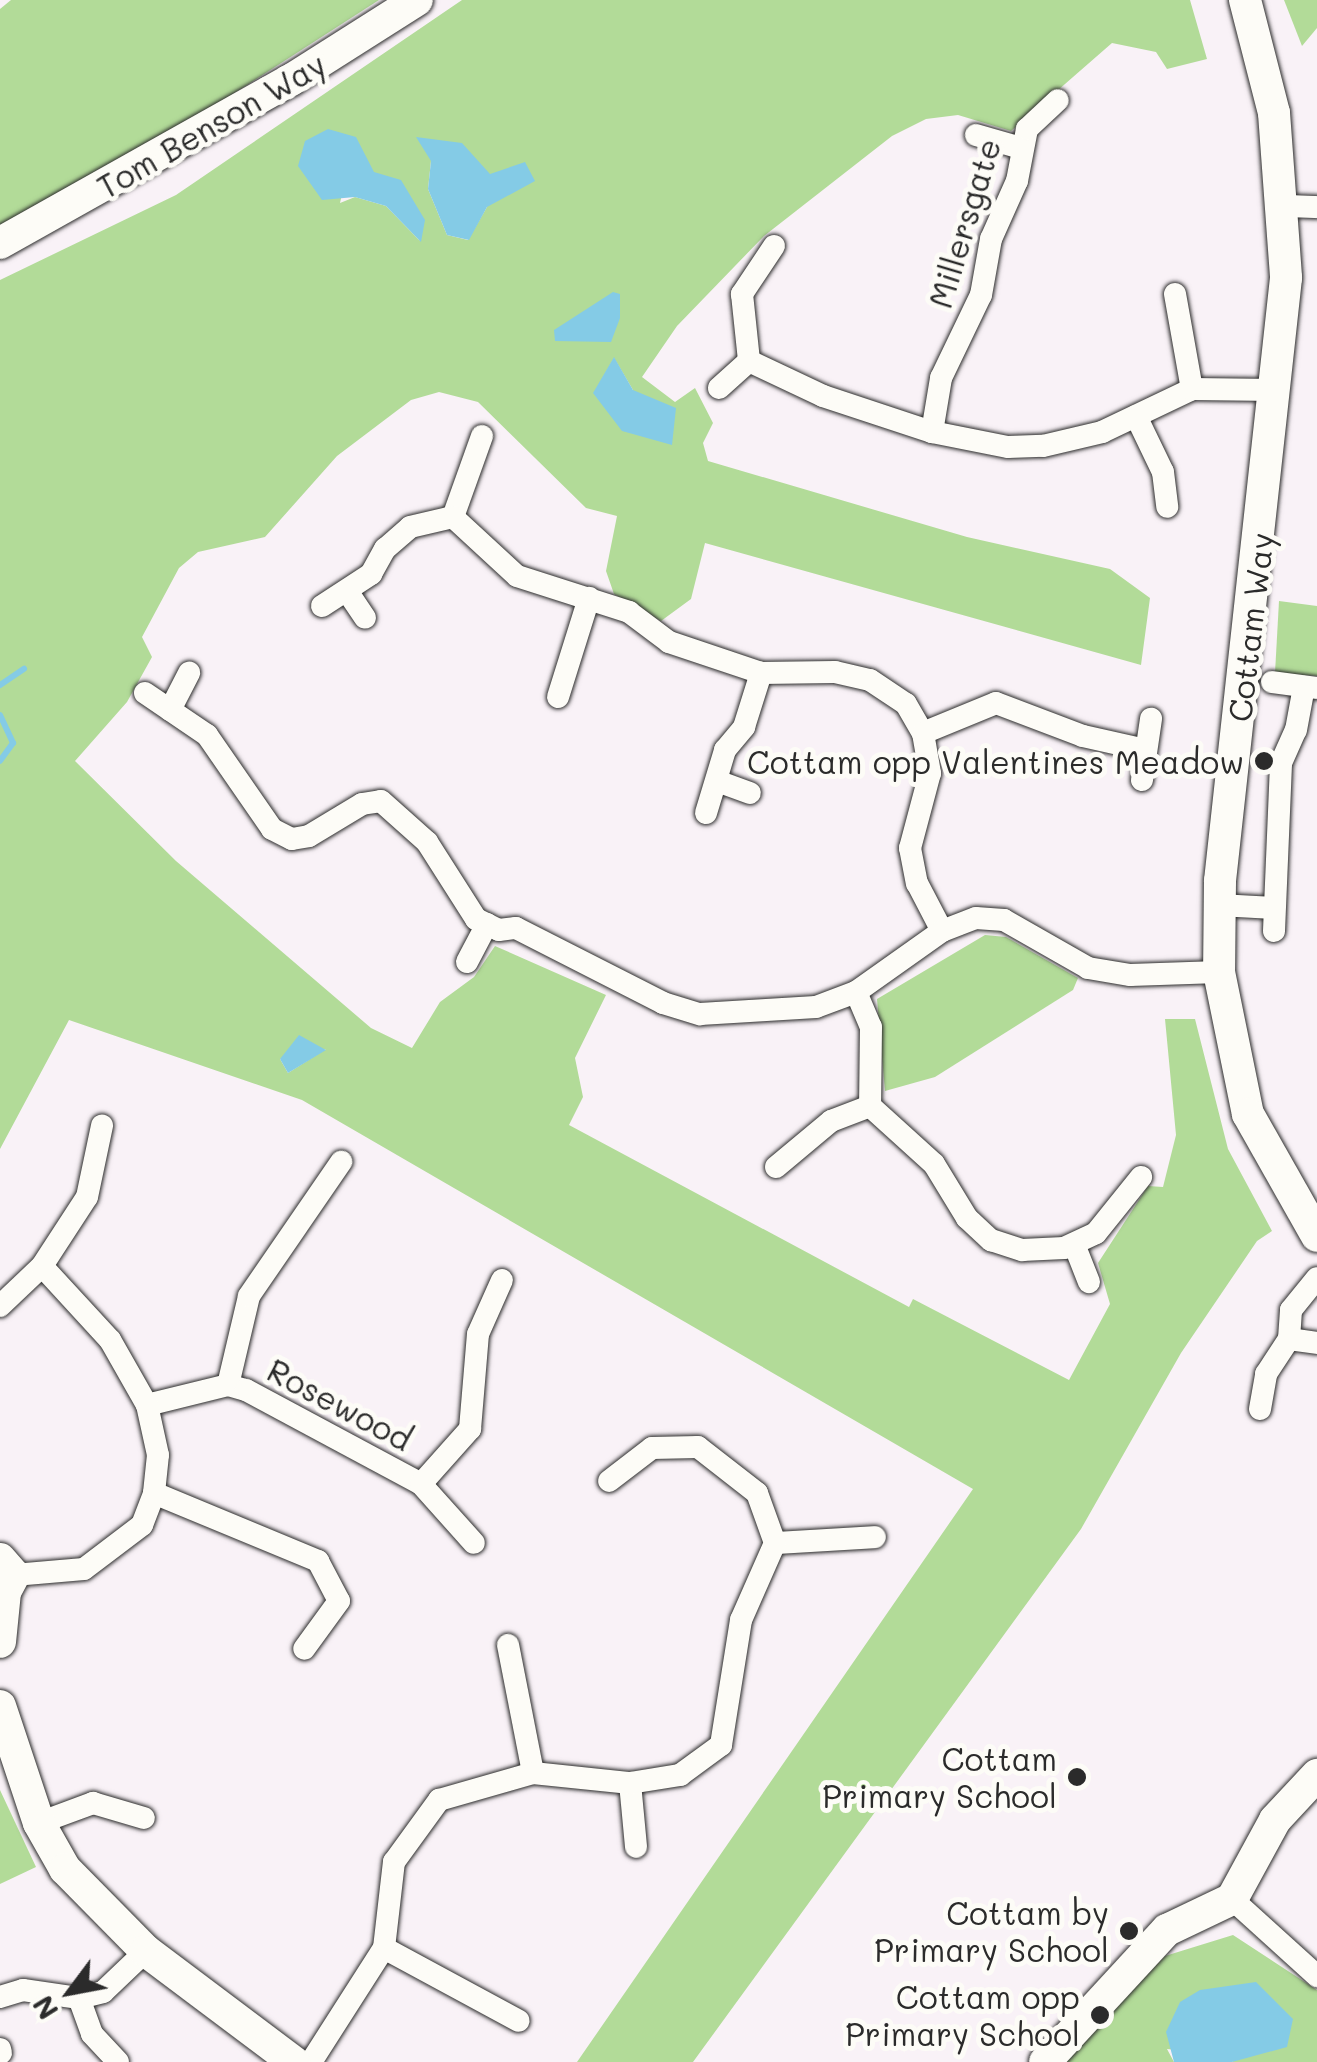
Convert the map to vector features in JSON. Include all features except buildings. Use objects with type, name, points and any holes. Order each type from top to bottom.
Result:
[{"type":"main road","name":"Tom Benson Way","points":[[0,243],[224,120],[417,0]]},
{"type":"main road","name":"Cottam Way","points":[[1245,0],[1301,206],[1276,390],[1218,905],[1219,972],[1248,1114],[1317,1236]]},
{"type":"main road","points":[[0,1642],[7,1567]]},
{"type":"main road","points":[[0,1706],[39,1823],[64,1870],[146,1950],[294,2062]]},
{"type":"main road","points":[[1044,2062],[1167,1930],[1232,1899],[1275,1820],[1317,1774]]},
{"type":"street","name":"Millersgate","points":[[932,432],[941,378],[981,296],[990,238],[1017,182],[1028,129],[1058,100]]},
{"type":"street","points":[[976,135],[1021,148]]},
{"type":"street","points":[[749,361],[742,294],[774,246]]},
{"type":"street","points":[[1175,294],[1192,389]]},
{"type":"street","points":[[749,361],[823,396],[932,432],[1008,447],[1043,446],[1102,432],[1192,389],[1276,390]]},
{"type":"street","points":[[719,388],[749,361]]},
{"type":"street","points":[[1136,416],[1163,472],[1167,507]]},
{"type":"street","points":[[453,518],[482,436]]},
{"type":"street","points":[[322,606],[371,574],[385,549],[410,528],[453,518]]},
{"type":"street","points":[[453,518],[517,576],[629,612],[669,642],[761,673],[835,672],[870,680],[906,704],[923,733],[930,773],[910,848],[917,883],[942,931]]},
{"type":"street","points":[[347,591],[364,618]]},
{"type":"street","points":[[558,697],[589,598]]},
{"type":"street","points":[[170,710],[189,673]]},
{"type":"street","points":[[706,814],[761,673]]},
{"type":"street","points":[[1218,905],[1274,919],[1280,763],[1310,688],[1272,682]]},
{"type":"street","points":[[146,693],[207,735],[272,829],[292,839],[362,804],[381,801],[427,842],[476,919],[516,928],[647,996],[700,1014],[816,1007],[856,992],[942,931],[976,918],[1004,920],[1088,968],[1130,975],[1219,972]]},
{"type":"street","points":[[923,733],[996,703],[1145,750]]},
{"type":"street","points":[[1142,780],[1151,719]]},
{"type":"street","points":[[716,781],[750,793]]},
{"type":"street","points":[[466,962],[486,924]]},
{"type":"street","points":[[856,992],[870,1028],[870,1106],[934,1164],[966,1218],[991,1240],[1022,1250],[1074,1244],[1096,1233],[1141,1177]]},
{"type":"street","points":[[776,1168],[831,1121],[870,1106]]},
{"type":"street","points":[[0,1306],[42,1266],[87,1197],[102,1126]]},
{"type":"street","name":"Rosewood","points":[[228,1386],[249,1296],[341,1162]]},
{"type":"street","points":[[1074,1244],[1090,1282]]},
{"type":"street","points":[[7,1567],[84,1569],[142,1524],[154,1493],[158,1455],[147,1404],[110,1340],[42,1266]]},
{"type":"street","points":[[1260,1408],[1266,1374],[1289,1339],[1291,1310],[1317,1278]]},
{"type":"street","name":"Rosewood","points":[[421,1484],[470,1429],[478,1334],[502,1280]]},
{"type":"street","points":[[1289,1339],[1317,1343]]},
{"type":"street","name":"Rosewood","points":[[147,1404],[228,1386],[421,1484],[474,1543]]},
{"type":"street","points":[[311,2062],[384,1948],[394,1862],[439,1800],[533,1773],[630,1784],[680,1774],[720,1746],[741,1620],[775,1543],[756,1493],[698,1447],[652,1448],[609,1480]]},
{"type":"street","points":[[154,1493],[318,1561],[339,1600],[304,1649]]},
{"type":"street","points":[[775,1543],[875,1536]]},
{"type":"street","points":[[508,1645],[533,1773]]},
{"type":"street","points":[[630,1784],[636,1847]]},
{"type":"street","points":[[39,1823],[93,1803],[144,1818]]},
{"type":"street","points":[[1232,1899],[1317,1976]]},
{"type":"street","points":[[384,1948],[519,2021]]},
{"type":"street","points":[[0,1997],[22,1990],[79,1998],[103,1992],[146,1950]]},
{"type":"street","points":[[79,1998],[92,2034],[118,2062]]},
{"type":"green space","points":[[11,0],[379,0],[146,150],[0,232],[0,9]]},
{"type":"green space","points":[[462,0],[1190,0],[1207,59],[1167,69],[1156,52],[1112,43],[1011,131],[958,115],[926,119],[892,136],[764,236],[677,326],[642,377],[675,402],[695,388],[713,423],[703,443],[708,461],[967,537],[1110,569],[1150,598],[1141,665],[705,543],[691,599],[661,621],[614,594],[606,571],[617,516],[586,508],[478,402],[439,392],[411,400],[337,456],[265,537],[198,552],[179,568],[142,637],[152,657],[127,702],[75,761],[176,861],[371,1028],[412,1048],[440,1002],[474,977],[495,946],[606,995],[575,1058],[583,1097],[569,1125],[909,1307],[913,1299],[1069,1380],[1110,1304],[1098,1263],[1148,1186],[1163,1187],[1176,1135],[1165,1019],[1195,1019],[1228,1149],[1272,1231],[1257,1241],[1181,1353],[1081,1529],[693,2062],[577,2062],[973,1489],[302,1100],[69,1020],[0,1149],[0,280],[176,195]],"holes":[[[355,137],[373,172],[420,241],[386,206],[355,197],[340,203]],[[471,160],[490,175],[487,207],[468,240],[447,235],[428,189],[431,161]],[[614,358],[633,390],[594,393]],[[326,1049],[288,1073],[280,1059]]]},
{"type":"green space","points":[[1284,0],[1317,0],[1317,28],[1302,46]]},
{"type":"green space","points":[[1279,601],[1317,606],[1317,676],[1275,673]]},
{"type":"green space","points":[[985,935],[1006,937],[1078,978],[1073,990],[935,1077],[885,1091],[877,999]]},
{"type":"green space","points":[[0,1790],[36,1867],[0,1884]]},
{"type":"green space","points":[[1233,1935],[1317,1990],[1317,2062],[1232,2062],[1240,2056],[1167,2049],[1174,2062],[1061,2062],[1165,1956]]},
{"type":"water","points":[[328,129],[356,137],[374,172],[401,180],[425,220],[421,242],[386,206],[355,197],[322,200],[298,166],[305,141]]},
{"type":"water","points":[[416,137],[462,143],[490,174],[525,162],[535,181],[487,207],[469,240],[447,235],[428,189],[431,161]]},
{"type":"water","points":[[613,292],[620,294],[620,318],[611,342],[555,341],[554,330]]},
{"type":"water","points":[[614,357],[633,390],[676,408],[672,445],[622,431],[593,393]]},
{"type":"water","points":[[299,1035],[326,1050],[288,1073],[280,1059]]},
{"type":"water","points":[[1256,1982],[1293,2019],[1287,2047],[1232,2062],[1174,2062],[1166,2032],[1180,2002],[1200,1990]]},
{"type":"waterway","points":[[0,685],[24,669]]},
{"type":"waterway","points":[[0,715],[13,743],[0,761]]},
{"type":"place","name":"Cottam opp Valentines Meadow","points":[[1264,761]]},
{"type":"place","name":"Cottam Primary School","points":[[1077,1777]]},
{"type":"place","name":"Cottam by Primary School","points":[[1129,1931]]},
{"type":"place","name":"Cottam opp Primary School","points":[[1100,2015]]}]
